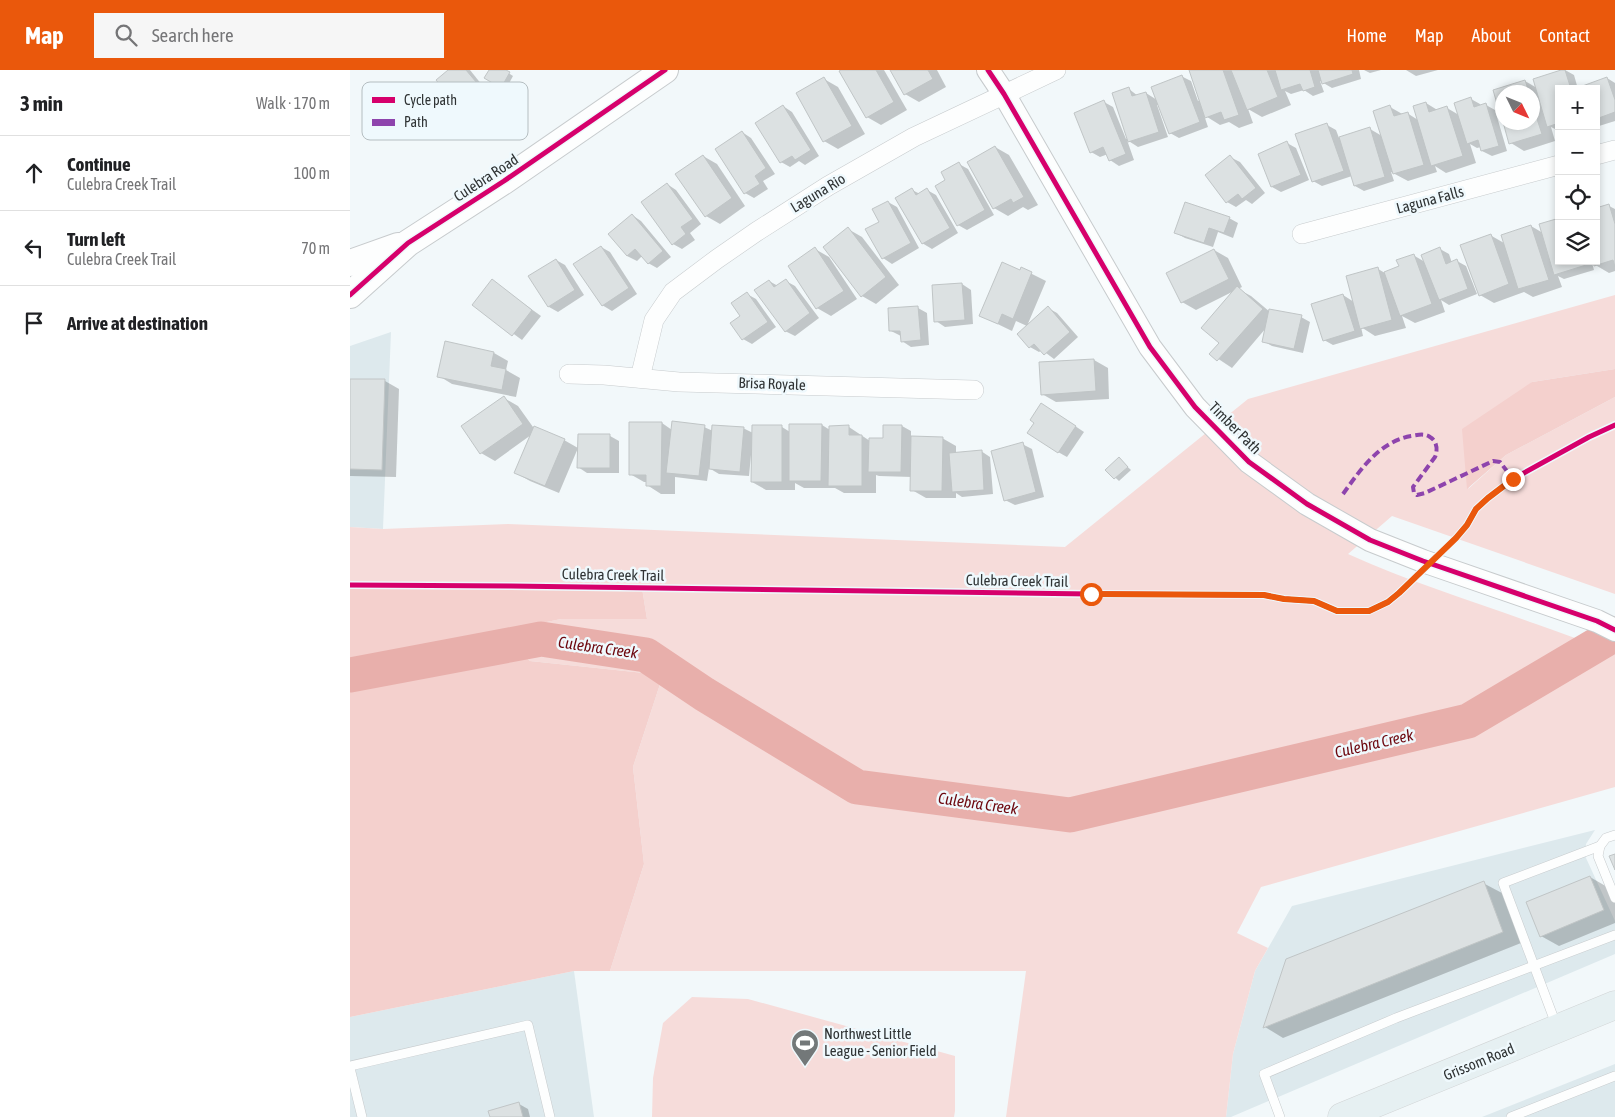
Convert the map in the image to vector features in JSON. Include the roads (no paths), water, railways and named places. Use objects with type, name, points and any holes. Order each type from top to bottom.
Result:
[{"type":"main road","name":"Culebra Road","points":[[350,295],[408,243],[504,181],[665,70]]},
{"type":"main road","name":"Culebra Road","points":[[350,263],[408,243]]},
{"type":"main road","name":"Grissom Road","points":[[1342,1117],[1615,1005]]},
{"type":"street","name":"Timber Path","points":[[988,70],[1004,94],[1150,348],[1195,407],[1248,462],[1308,504],[1370,540],[1423,561],[1597,621],[1615,630]]},
{"type":"street","name":"Laguna Rio","points":[[640,378],[654,320],[674,292],[756,232],[828,186],[914,137],[1056,70]]},
{"type":"street","points":[[1600,154],[1615,150]]},
{"type":"street","name":"Laguna Falls","points":[[1302,234],[1555,166]]},
{"type":"street","name":"Brisa Royale","points":[[569,374],[604,375],[679,382],[974,390]]},
{"type":"lane","points":[[1615,836],[1606,838],[1600,846],[1598,856],[1615,898]]},
{"type":"lane","points":[[1558,1030],[1503,883],[1600,846]]},
{"type":"lane","points":[[1280,1117],[1264,1074],[1396,1018],[1615,936]]},
{"type":"lane","points":[[362,1117],[350,1067],[528,1025],[550,1117]]},
{"type":"lane","points":[[1511,1117],[1615,1076]]},
{"type":"waterway","name":"Culebra Creek","points":[[350,675],[541,639],[646,655],[704,694],[857,787],[1070,815],[1468,721],[1615,634]]},
{"type":"place","name":"Northwest Little League - Senior Field","points":[[805,1067]]}]
